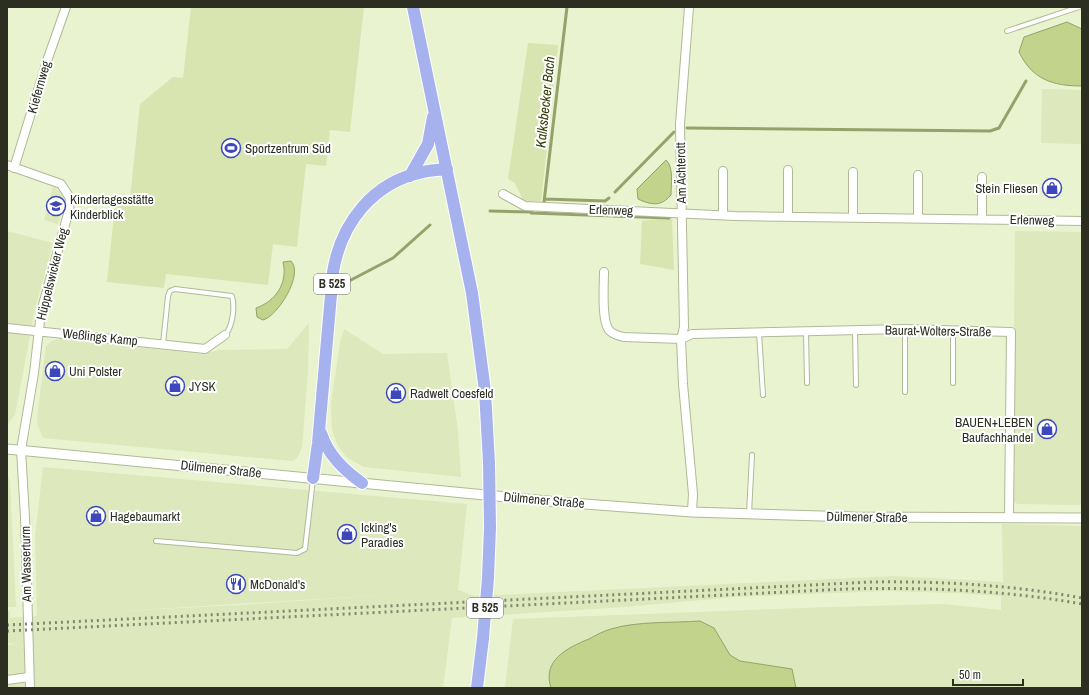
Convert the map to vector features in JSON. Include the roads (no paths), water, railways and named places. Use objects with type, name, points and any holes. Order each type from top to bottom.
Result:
[{"type":"main road","name":"B 525","points":[[414,7],[479,335],[485,391],[489,463],[490,527],[488,578],[477,688]]},
{"type":"main road","points":[[410,176],[428,144],[433,127],[434,106]]},
{"type":"main road","name":"B 525","points":[[313,478],[317,459],[333,272],[340,242],[349,223],[368,200],[386,187],[423,172],[447,169]]},
{"type":"main road","points":[[319,426],[324,443],[336,460],[347,472],[362,483]]},
{"type":"street","name":"Kiefernweg","points":[[11,166],[66,7]]},
{"type":"street","name":"Am Ächterott","points":[[689,7],[680,124],[684,327],[681,339],[683,384],[693,494],[692,512]]},
{"type":"street","name":"Hüppelswicker Weg","points":[[11,166],[61,184],[65,188],[70,198],[70,204],[54,260],[38,330]]},
{"type":"street","points":[[723,170],[723,215]]},
{"type":"street","points":[[788,170],[788,216]]},
{"type":"street","points":[[853,172],[853,216]]},
{"type":"street","points":[[918,175],[918,218]]},
{"type":"street","points":[[982,177],[982,219]]},
{"type":"street","name":"Erlenweg","points":[[503,194],[525,206],[723,215],[1082,221]]},
{"type":"street","points":[[604,272],[605,323],[609,330],[616,335],[624,337],[681,339]]},
{"type":"street","name":"Weßlings Kamp","points":[[7,328],[38,330],[206,349],[225,335]]},
{"type":"street","name":"Baurat-Wolters-Straße","points":[[681,339],[692,334],[759,332],[905,329],[953,332],[1011,332],[1009,516]]},
{"type":"street","points":[[21,450],[34,373],[38,330]]},
{"type":"street","name":"Dülmener Straße","points":[[7,449],[558,502],[692,512],[863,517],[1009,516],[1082,518]]},
{"type":"street","name":"Am Wasserturm","points":[[21,450],[25,517],[30,688]]},
{"type":"street","points":[[7,680],[29,677]]},
{"type":"lane","points":[[1007,32],[1079,7]]},
{"type":"lane","name":"Weßlings Kamp","points":[[163,344],[168,296],[170,291],[175,289],[232,296],[234,302],[230,329],[225,335]]},
{"type":"lane","points":[[905,329],[905,392]]},
{"type":"lane","points":[[855,331],[856,385]]},
{"type":"lane","points":[[759,332],[763,395]]},
{"type":"lane","points":[[806,332],[807,383]]},
{"type":"lane","points":[[953,332],[953,383]]},
{"type":"lane","points":[[749,514],[752,454]]},
{"type":"lane","points":[[156,541],[297,553],[305,549],[313,478]]},
{"type":"waterway","name":"Kalksbecker Bach","points":[[544,202],[567,7]]},
{"type":"waterway","points":[[687,128],[990,131],[999,128],[1026,81]]},
{"type":"waterway","points":[[615,192],[674,132]]},
{"type":"waterway","points":[[545,199],[605,201],[609,198]]},
{"type":"waterway","points":[[490,211],[532,212]]},
{"type":"waterway","points":[[531,213],[669,218]]},
{"type":"waterway","points":[[351,280],[393,258],[430,225]]},
{"type":"railway","points":[[7,625],[871,582],[951,583],[1003,587],[1082,598]]},
{"type":"railway","points":[[7,631],[845,589],[964,590],[1023,595],[1082,604]]},
{"type":"place","name":"Sportzentrum Süd","points":[[231,148]]},
{"type":"place","name":"Stein Fliesen","points":[[1052,188]]},
{"type":"place","name":"Kindertagesstätte Kinderblick","points":[[56,206]]},
{"type":"place","name":"Uni Polster","points":[[55,371]]},
{"type":"place","name":"JYSK","points":[[175,386]]},
{"type":"place","name":"Radwelt Coesfeld","points":[[396,393]]},
{"type":"place","name":"BAUEN+LEBEN Baufachhandel","points":[[1047,429]]},
{"type":"place","name":"Hagebaumarkt","points":[[96,516]]},
{"type":"place","name":"Icking's Paradies","points":[[347,534]]},
{"type":"place","name":"McDonald's","points":[[236,584]]}]
